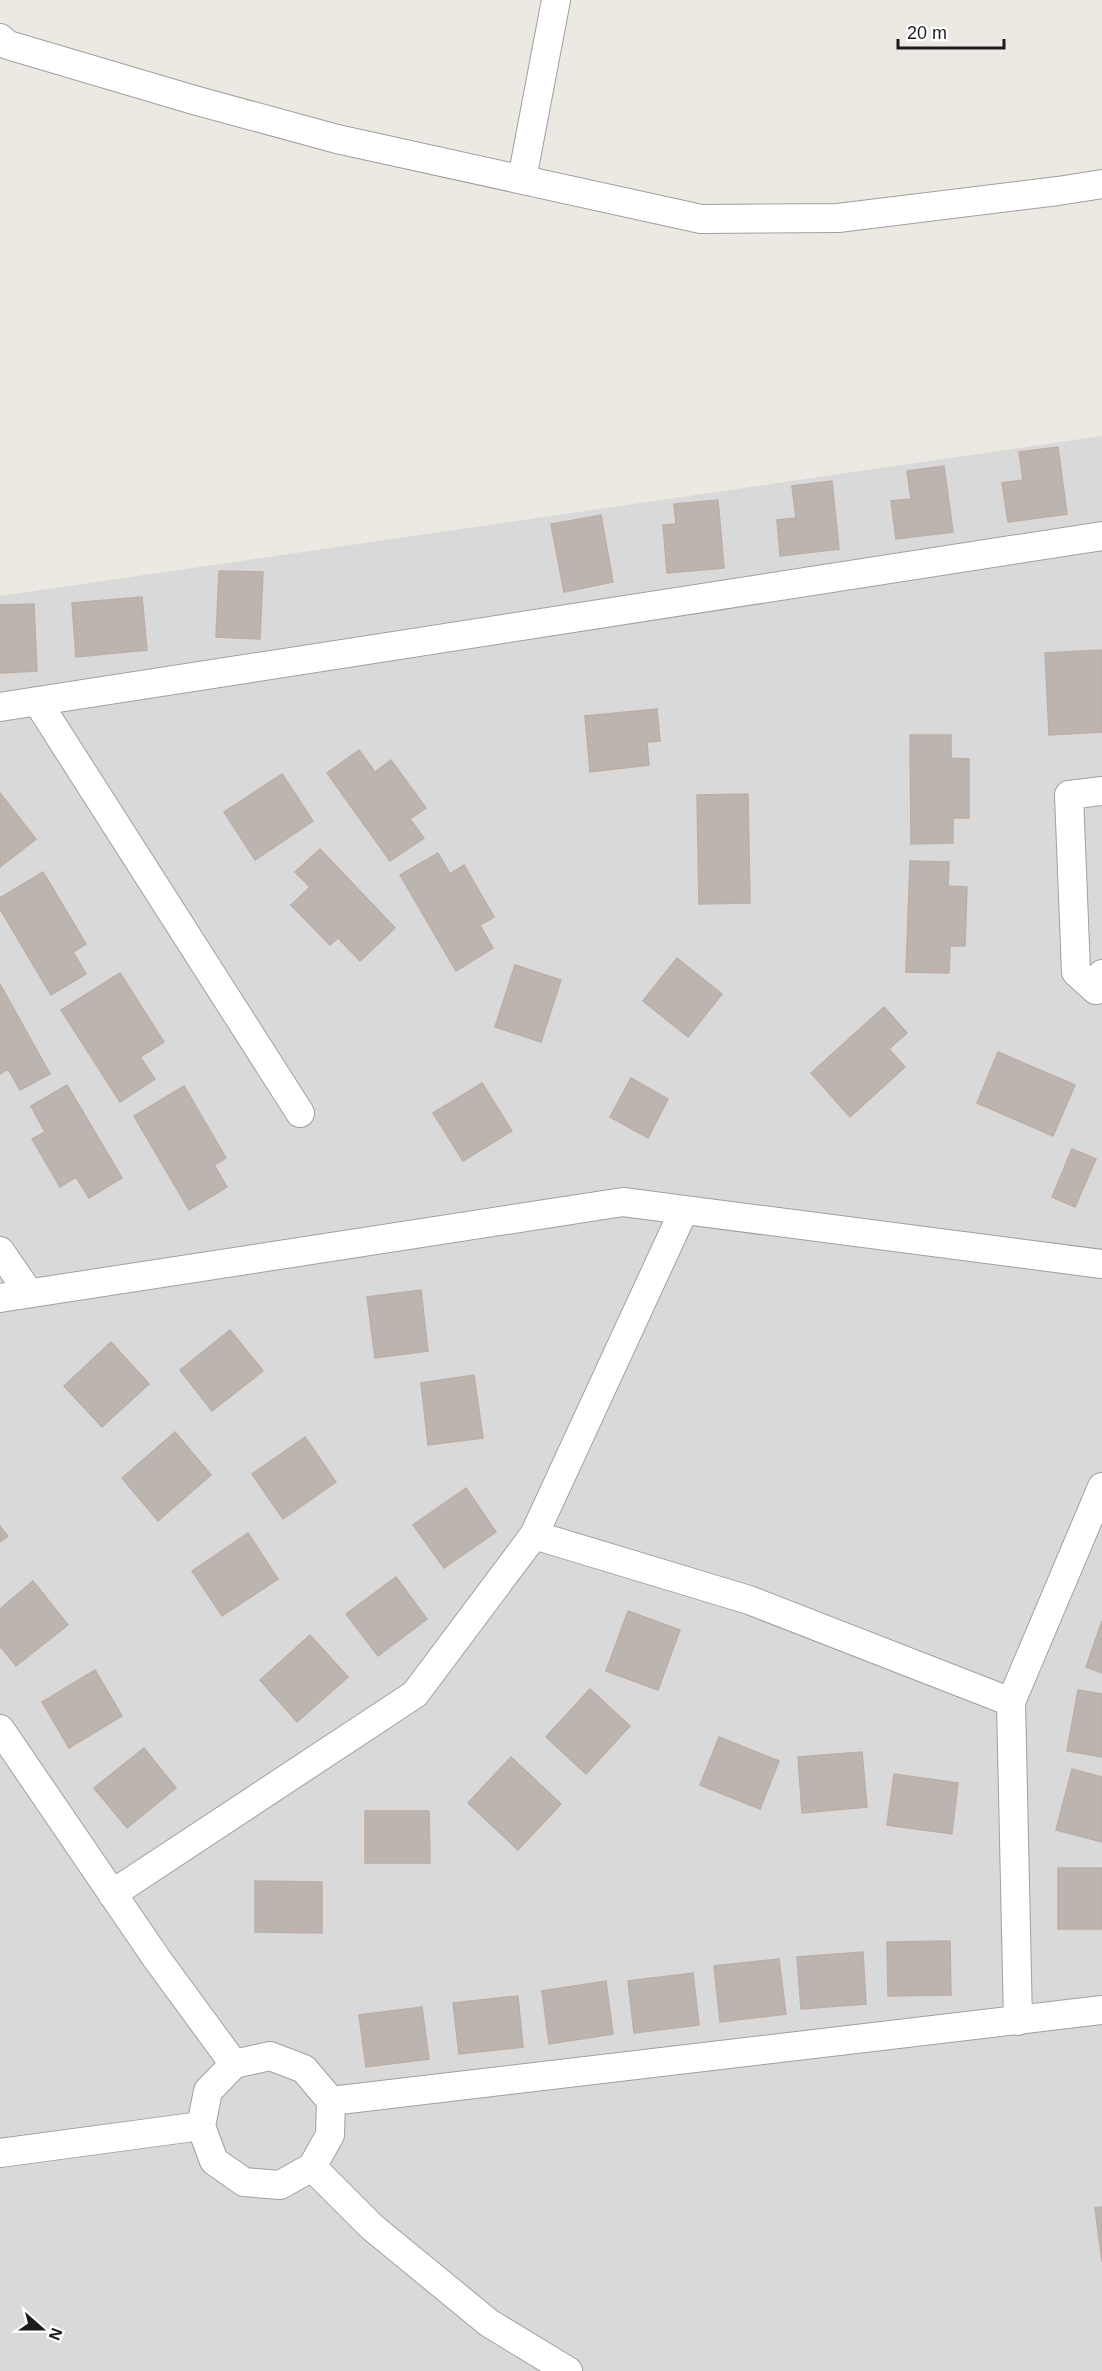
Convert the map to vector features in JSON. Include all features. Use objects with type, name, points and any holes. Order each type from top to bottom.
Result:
[{"type":"street","points":[[522,179],[556,0]]},
{"type":"street","points":[[0,38],[8,45],[337,139],[701,219],[838,218],[1102,184]]},
{"type":"street","points":[[0,707],[1102,536]]},
{"type":"street","points":[[37,701],[300,1113]]},
{"type":"street","points":[[1102,792],[1069,795],[1076,972],[1096,990],[1102,974]]},
{"type":"street","points":[[0,1298],[623,1202],[1102,1264]]},
{"type":"street","points":[[112,1894],[415,1694],[534,1535],[684,1210]]},
{"type":"street","points":[[0,1251],[29,1293]]},
{"type":"street","points":[[1018,2021],[1011,1702],[1102,1487]]},
{"type":"street","points":[[534,1535],[749,1600],[1011,1702]]},
{"type":"street","points":[[0,1729],[112,1894],[234,2064]]},
{"type":"street","points":[[331,2101],[1102,2010]]},
{"type":"street","points":[[270,2056],[304,2069],[331,2101],[330,2135],[312,2167],[280,2185],[244,2182],[214,2161],[201,2126],[208,2091],[234,2064],[270,2056]]},
{"type":"street","points":[[0,2153],[201,2126]]},
{"type":"street","points":[[312,2167],[372,2228],[489,2323],[568,2371]]},
{"type":"shaded area","points":[[1102,436],[1102,2371],[0,2371],[0,596]]},
{"type":"building","points":[[1058,447],[1067,514],[1008,522],[1002,483],[1023,480],[1019,452]]},
{"type":"building","points":[[944,466],[953,532],[896,539],[891,501],[911,499],[907,471]]},
{"type":"building","points":[[832,481],[839,549],[780,556],[777,520],[796,518],[792,486]]},
{"type":"building","points":[[718,500],[724,568],[667,573],[663,525],[676,524],[674,504]]},
{"type":"building","points":[[601,515],[613,582],[564,592],[551,524]]},
{"type":"building","points":[[219,571],[263,572],[260,639],[216,637]]},
{"type":"building","points":[[142,597],[147,650],[76,657],[72,603]]},
{"type":"building","points":[[34,604],[37,671],[0,673],[0,605]]},
{"type":"building","points":[[1102,650],[1102,732],[1049,735],[1045,653]]},
{"type":"building","points":[[657,709],[660,741],[647,742],[649,765],[590,772],[585,716]]},
{"type":"building","points":[[910,735],[951,735],[951,758],[969,759],[969,818],[953,818],[953,843],[911,844]]},
{"type":"building","points":[[359,750],[375,772],[391,760],[426,808],[410,819],[424,838],[390,861],[327,773]]},
{"type":"building","points":[[282,774],[313,821],[255,860],[224,812]]},
{"type":"building","points":[[0,793],[36,839],[0,867]]},
{"type":"building","points":[[748,794],[750,903],[699,904],[697,795]]},
{"type":"building","points":[[320,849],[395,928],[360,961],[338,938],[330,945],[291,905],[310,887],[295,872]]},
{"type":"building","points":[[438,853],[450,874],[464,865],[494,917],[480,925],[493,948],[456,971],[400,875]]},
{"type":"building","points":[[910,861],[949,862],[948,886],[967,887],[965,946],[950,946],[949,973],[906,972]]},
{"type":"building","points":[[43,872],[86,944],[73,952],[86,974],[51,995],[0,909],[0,898]]},
{"type":"building","points":[[677,958],[722,994],[688,1037],[643,1001]]},
{"type":"building","points":[[515,965],[561,980],[541,1042],[495,1027]]},
{"type":"building","points":[[120,973],[164,1042],[140,1057],[155,1079],[120,1102],[61,1010]]},
{"type":"building","points":[[0,984],[50,1074],[20,1090],[8,1069],[0,1074]]},
{"type":"building","points":[[884,1007],[907,1033],[889,1049],[905,1067],[850,1117],[811,1073]]},
{"type":"building","points":[[998,1052],[1075,1085],[1053,1136],[977,1103]]},
{"type":"building","points":[[631,1078],[668,1099],[648,1138],[610,1117]]},
{"type":"building","points":[[482,1083],[512,1131],[463,1161],[433,1113]]},
{"type":"building","points":[[67,1085],[122,1178],[89,1198],[76,1177],[60,1187],[32,1139],[45,1132],[31,1106]]},
{"type":"building","points":[[184,1086],[226,1158],[214,1165],[227,1187],[189,1210],[134,1116]]},
{"type":"building","points":[[1072,1149],[1096,1159],[1075,1207],[1052,1197]]},
{"type":"building","points":[[421,1290],[428,1351],[375,1358],[367,1297]]},
{"type":"building","points":[[230,1330],[263,1371],[212,1411],[180,1370]]},
{"type":"building","points":[[111,1342],[149,1384],[102,1427],[64,1386]]},
{"type":"building","points":[[474,1375],[483,1438],[428,1445],[421,1383]]},
{"type":"building","points":[[175,1432],[211,1475],[158,1521],[122,1478]]},
{"type":"building","points":[[305,1437],[336,1482],[283,1519],[252,1474]]},
{"type":"building","points":[[466,1488],[496,1532],[444,1568],[413,1525]]},
{"type":"building","points":[[0,1526],[8,1536],[0,1542]]},
{"type":"building","points":[[248,1533],[278,1579],[222,1616],[192,1571]]},
{"type":"building","points":[[396,1577],[427,1619],[378,1656],[346,1614]]},
{"type":"building","points":[[33,1581],[68,1625],[16,1666],[0,1646],[0,1609]]},
{"type":"building","points":[[628,1611],[680,1630],[658,1690],[606,1671]]},
{"type":"building","points":[[1102,1621],[1102,1673],[1086,1667]]},
{"type":"building","points":[[310,1635],[348,1677],[297,1722],[260,1680]]},
{"type":"building","points":[[95,1670],[122,1716],[69,1748],[42,1702]]},
{"type":"building","points":[[590,1689],[630,1726],[586,1774],[546,1737]]},
{"type":"building","points":[[1078,1690],[1102,1694],[1102,1757],[1067,1751]]},
{"type":"building","points":[[719,1737],[779,1761],[760,1809],[700,1785]]},
{"type":"building","points":[[144,1748],[176,1788],[127,1828],[94,1788]]},
{"type":"building","points":[[862,1752],[867,1807],[802,1813],[798,1757]]},
{"type":"building","points":[[511,1757],[561,1804],[518,1850],[468,1803]]},
{"type":"building","points":[[1072,1769],[1102,1777],[1102,1842],[1056,1830]]},
{"type":"building","points":[[894,1774],[958,1783],[952,1834],[887,1825]]},
{"type":"building","points":[[365,1811],[429,1811],[430,1863],[365,1863]]},
{"type":"building","points":[[1058,1868],[1102,1868],[1102,1929],[1058,1929]]},
{"type":"building","points":[[255,1881],[322,1882],[322,1933],[255,1932]]},
{"type":"building","points":[[950,1941],[951,1995],[888,1996],[887,1942]]},
{"type":"building","points":[[863,1952],[866,2004],[801,2009],[797,1957]]},
{"type":"building","points":[[779,1959],[786,2014],[720,2022],[714,1966]]},
{"type":"building","points":[[693,1973],[699,2025],[634,2033],[628,1981]]},
{"type":"building","points":[[606,1981],[613,2034],[549,2044],[542,1991]]},
{"type":"building","points":[[518,1996],[523,2047],[459,2054],[453,2003]]},
{"type":"building","points":[[422,2007],[429,2059],[366,2067],[359,2015]]},
{"type":"building","points":[[1102,2207],[1102,2262],[1095,2208]]}]
